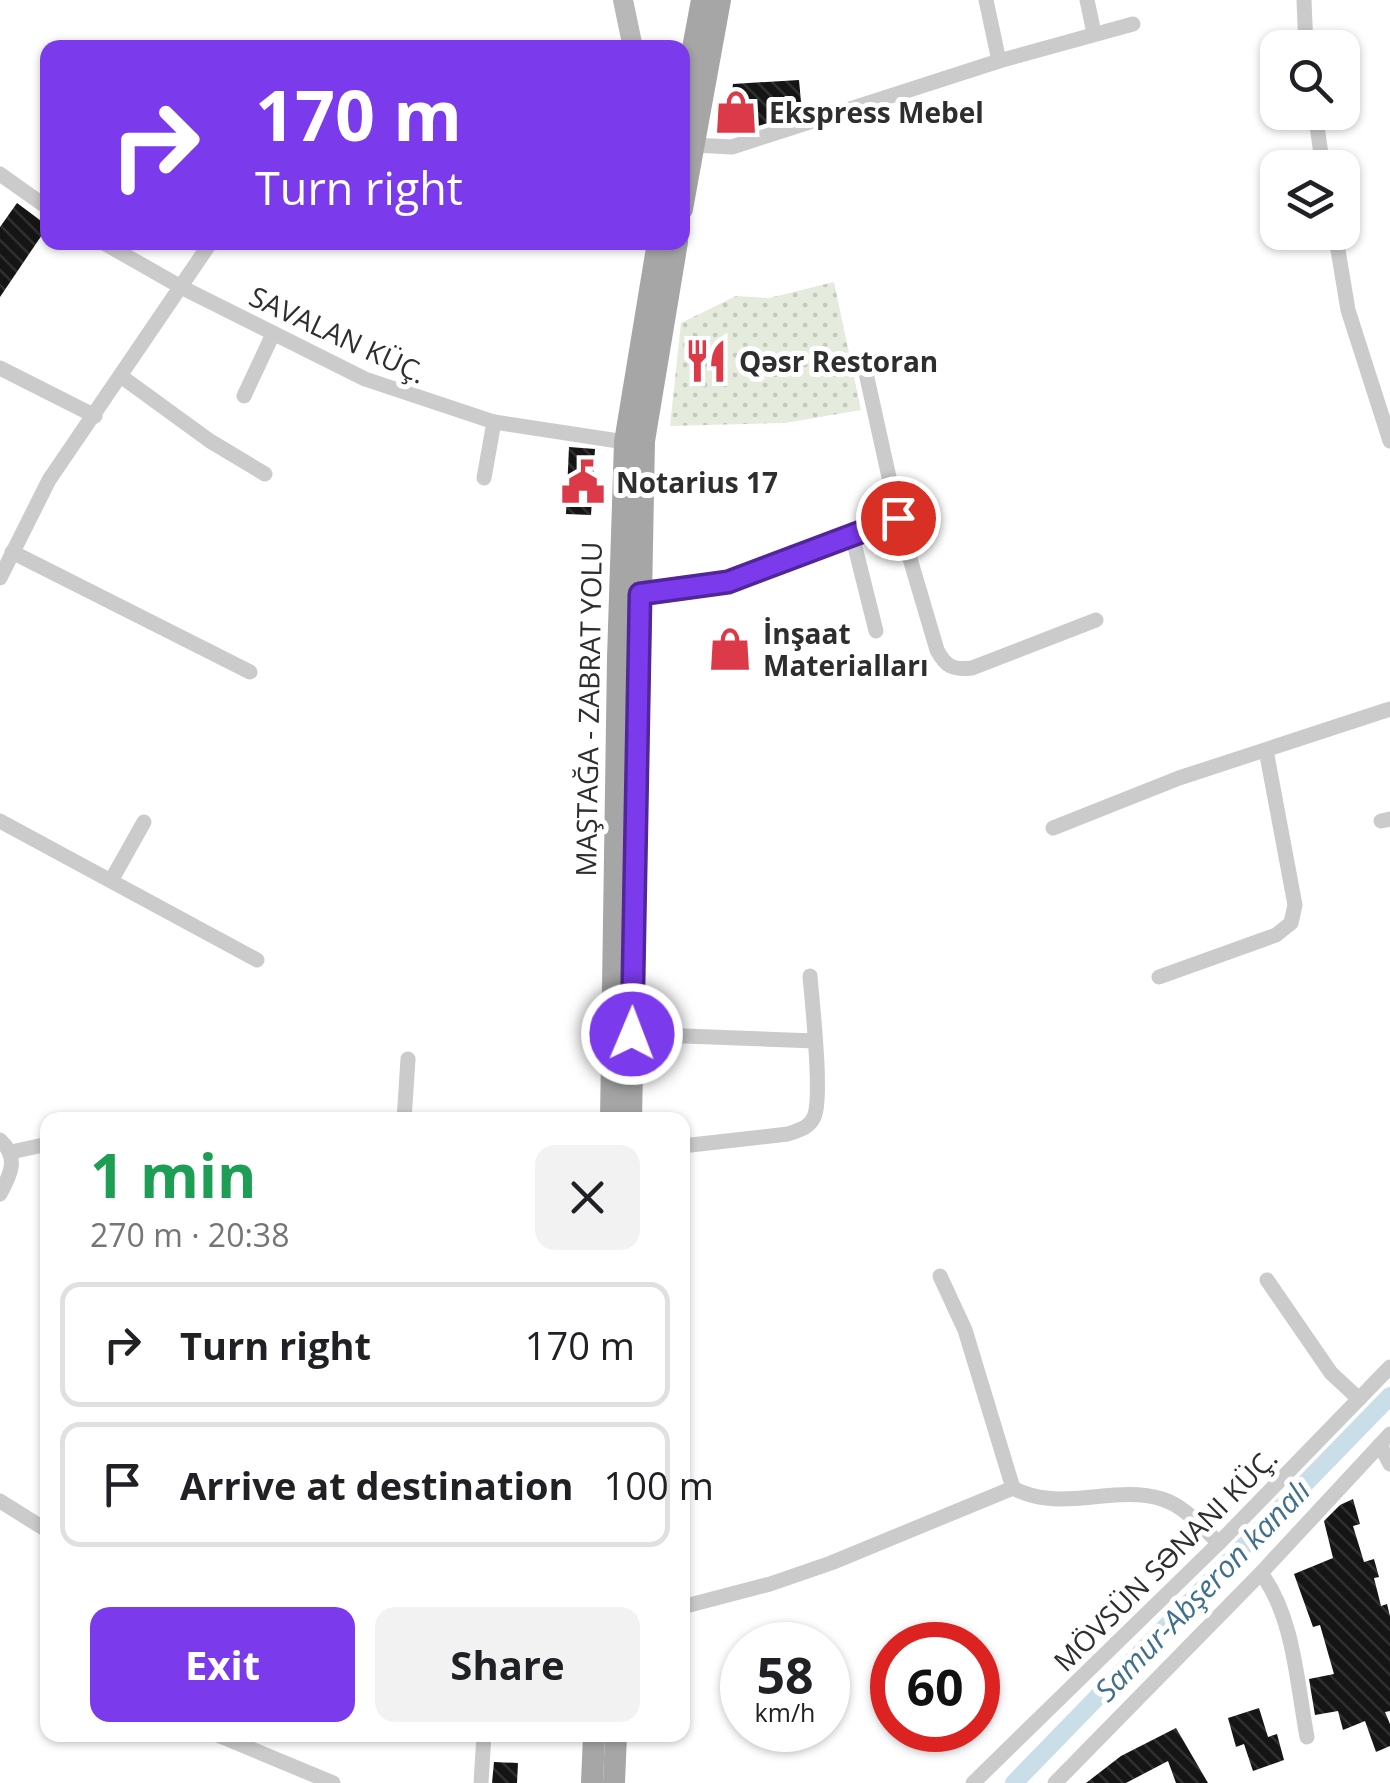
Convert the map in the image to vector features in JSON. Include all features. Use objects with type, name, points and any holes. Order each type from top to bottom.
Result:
[{"type":"main road","points":[[690,82],[702,0]]},
{"type":"main road","points":[[690,90],[720,0]]},
{"type":"main road","points":[[690,113],[694,146],[690,167]]},
{"type":"main road","name":"MAŞTAĞA - ZABRAT YOLU","points":[[611,1112],[625,442],[657,250]]},
{"type":"main road","points":[[631,1112],[644,442],[676,250]]},
{"type":"main road","points":[[592,1783],[594,1742]]},
{"type":"main road","points":[[614,1783],[616,1742]]},
{"type":"street","points":[[622,0],[631,40]]},
{"type":"street","points":[[986,0],[999,61]]},
{"type":"street","points":[[1088,0],[1094,34]]},
{"type":"street","points":[[1304,0],[1305,30]]},
{"type":"street","points":[[694,146],[732,147],[999,61],[1133,24]]},
{"type":"street","points":[[0,174],[40,202]]},
{"type":"street","name":"SAVALAN KÜÇ.","points":[[116,250],[365,379],[494,422],[625,442]]},
{"type":"street","points":[[0,578],[49,480],[122,378],[205,250]]},
{"type":"street","points":[[1338,250],[1348,310],[1390,441]]},
{"type":"street","points":[[244,396],[273,334]]},
{"type":"street","points":[[0,368],[95,416]]},
{"type":"street","points":[[866,372],[898,518],[943,663],[956,670],[972,668],[1096,620]]},
{"type":"street","points":[[122,378],[264,474]]},
{"type":"street","points":[[484,478],[494,422]]},
{"type":"street","points":[[640,594],[728,582],[898,518]]},
{"type":"street","points":[[852,535],[876,631]]},
{"type":"street","points":[[12,552],[250,672]]},
{"type":"street","points":[[1053,828],[1179,778],[1390,709]]},
{"type":"street","points":[[1158,977],[1276,935],[1290,923],[1295,904],[1266,750]]},
{"type":"street","points":[[0,821],[257,960]]},
{"type":"street","points":[[112,880],[144,822]]},
{"type":"street","points":[[690,1145],[804,1129],[814,1118],[815,1040],[810,976]]},
{"type":"street","points":[[632,1034],[815,1040]]},
{"type":"street","points":[[405,1112],[408,1059]]},
{"type":"street","points":[[0,1194],[9,1178],[6,1146],[40,1144]]},
{"type":"street","points":[[940,1276],[965,1330],[1013,1488],[1031,1498],[1053,1501],[1139,1495],[1165,1500],[1188,1514],[1219,1544]]},
{"type":"street","points":[[1267,1280],[1332,1373],[1358,1399]]},
{"type":"street","name":"MÖVSÜN SƏNANI KÜÇ.","points":[[973,1783],[1219,1544],[1390,1367]]},
{"type":"street","points":[[1385,1439],[1390,1464]]},
{"type":"street","points":[[1055,1783],[1385,1439]]},
{"type":"street","points":[[690,1605],[816,1568],[1013,1488]]},
{"type":"street","points":[[0,1502],[40,1526]]},
{"type":"street","points":[[1260,1572],[1273,1590],[1283,1616],[1307,1737]]},
{"type":"street","points":[[235,1742],[333,1783]]},
{"type":"street","points":[[480,1783],[483,1742]]},
{"type":"shaded area","points":[[834,282],[861,410],[785,423],[670,426],[681,323],[736,296],[769,298]]},
{"type":"building","points":[[799,80],[802,113],[727,135],[733,84]]},
{"type":"building","points":[[17,203],[40,220],[40,238],[0,297],[0,227]]},
{"type":"building","points":[[569,447],[595,449],[591,515],[566,514]]},
{"type":"building","points":[[1353,1499],[1360,1524],[1353,1526],[1364,1562],[1374,1559],[1381,1606],[1387,1604],[1390,1616],[1390,1711],[1385,1712],[1390,1724],[1390,1746],[1376,1752],[1365,1721],[1343,1730],[1338,1711],[1315,1715],[1309,1679],[1334,1674],[1320,1625],[1313,1627],[1294,1574],[1333,1558],[1324,1521],[1340,1505]]},
{"type":"building","points":[[1259,1708],[1268,1737],[1277,1734],[1284,1760],[1253,1771],[1244,1744],[1236,1747],[1228,1718]]},
{"type":"building","points":[[1176,1728],[1208,1783],[1176,1783],[1168,1761],[1126,1783],[1086,1783],[1121,1756]]},
{"type":"building","points":[[494,1762],[518,1763],[517,1783],[492,1783]]},
{"type":"waterway","name":"Samur-Abşeron kanalı","points":[[1014,1783],[1390,1396]]},
{"type":"place","name":"Ekspress Mebel","points":[[736,112]]},
{"type":"place","name":"Qəsr Restoran","points":[[706,361]]},
{"type":"place","name":"Notarius 17","points":[[583,482]]},
{"type":"place","name":"İnşaat Materialları","points":[[730,649]]},
{"type":"route","points":[[632,1034],[640,594],[728,582],[898,518]]}]
